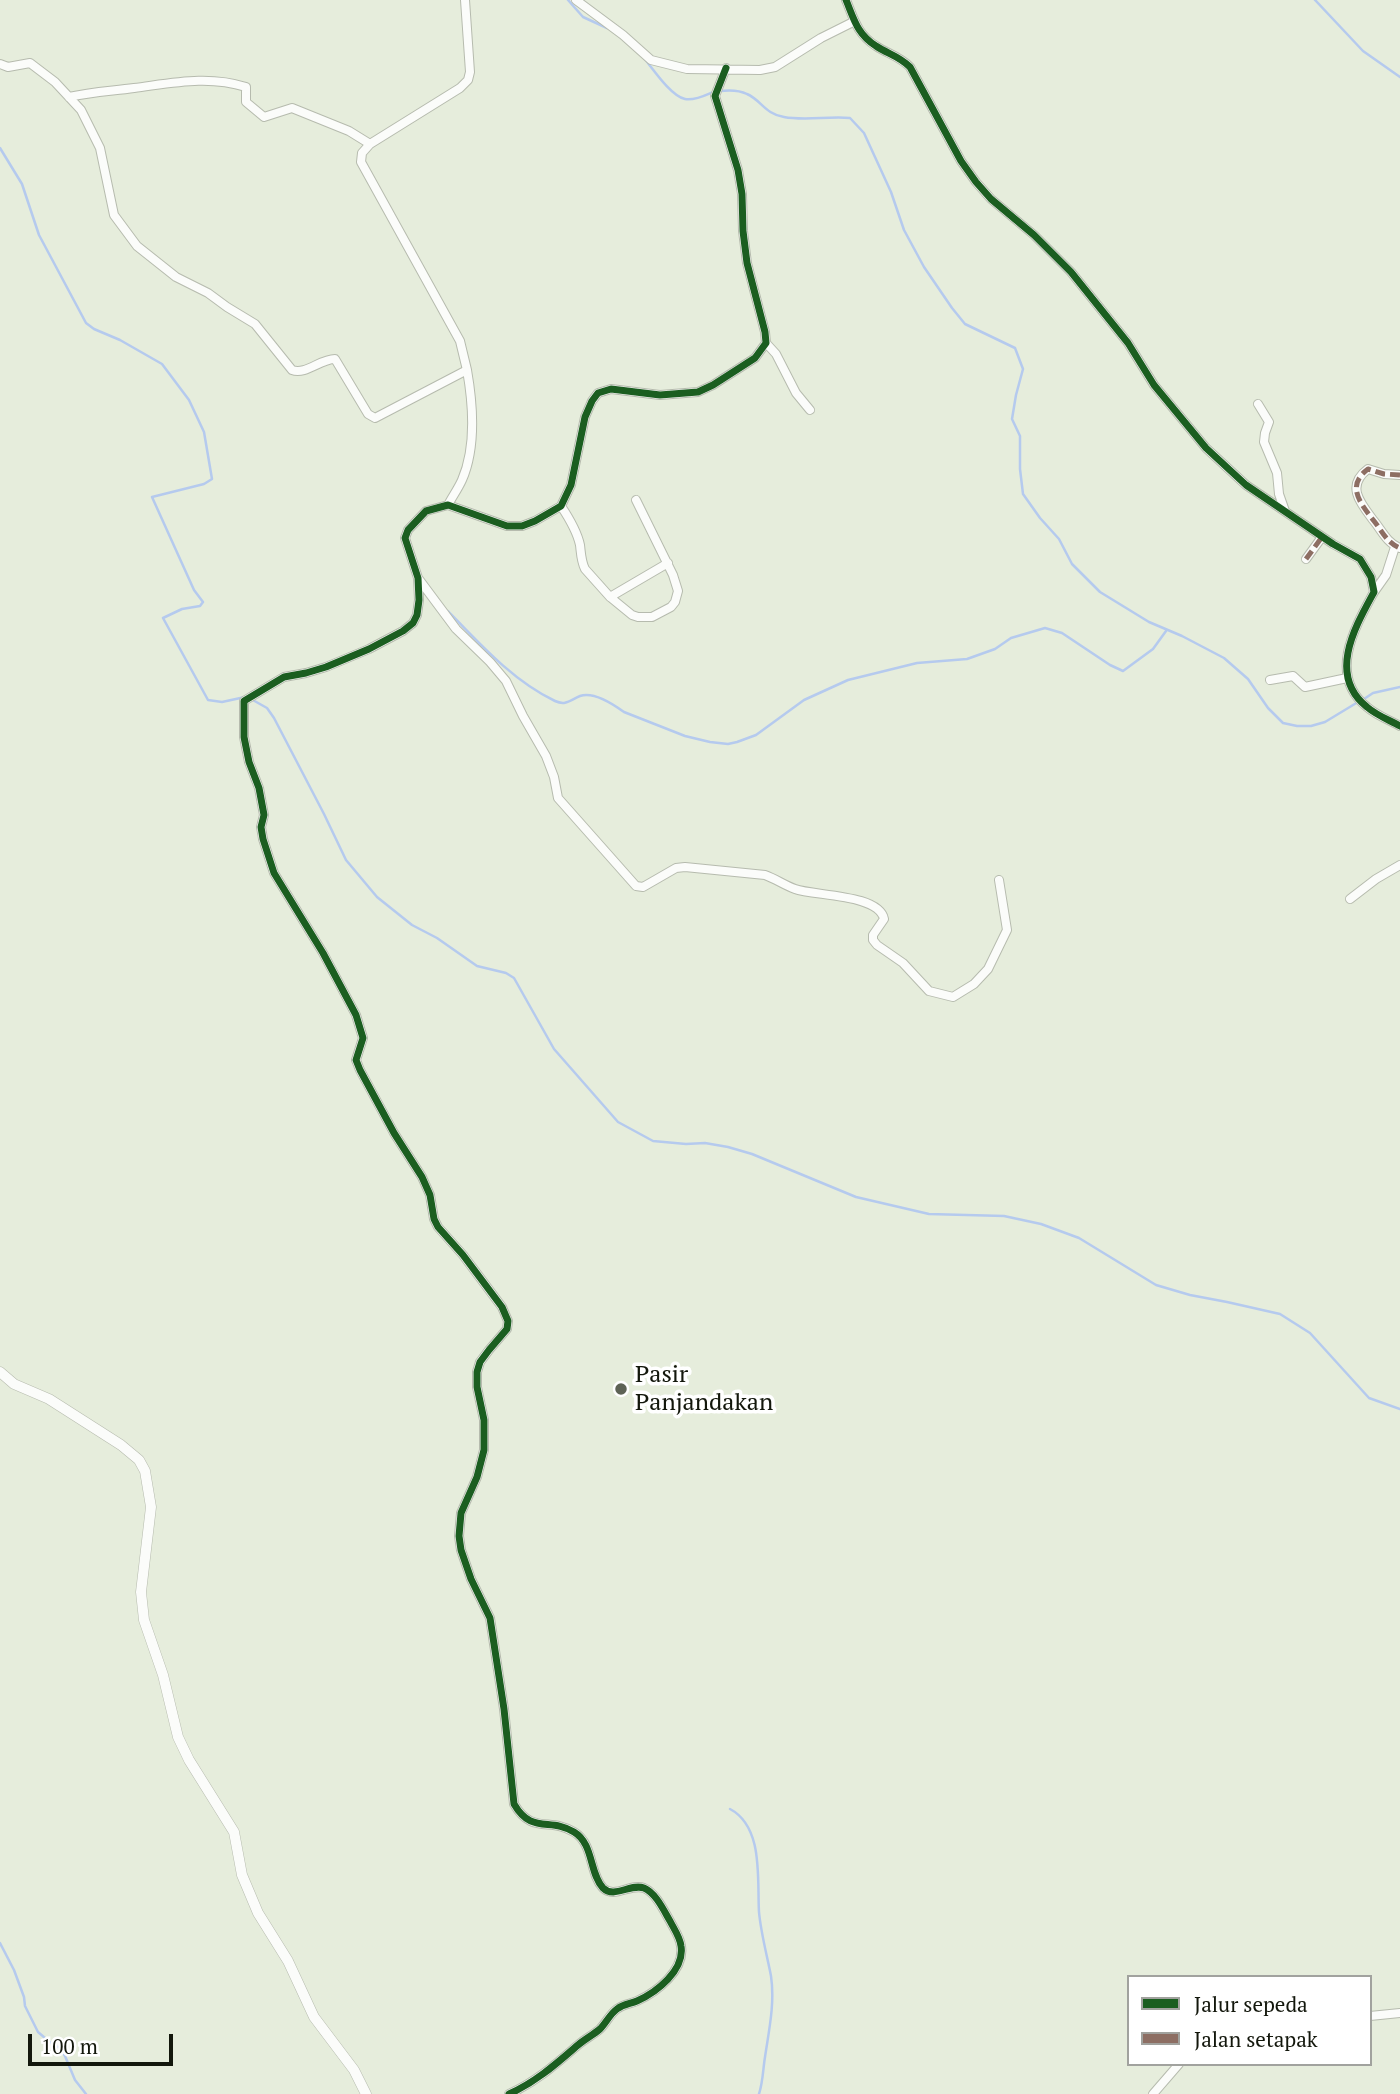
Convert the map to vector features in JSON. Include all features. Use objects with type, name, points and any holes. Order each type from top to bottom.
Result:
[{"type":"street","points":[[448,505],[462,481],[467,464],[473,418],[460,341],[361,162],[362,153],[370,144],[460,88],[468,79],[470,72],[465,0]]},
{"type":"street","points":[[576,0],[651,60],[687,69],[761,70],[775,67],[821,38],[853,22]]},
{"type":"street","points":[[845,0],[853,22],[864,37],[876,47],[901,58],[910,67],[961,161],[976,182],[1080,283],[1129,344],[1154,385],[1206,448],[1246,485],[1322,537],[1360,559],[1371,577],[1374,592]]},
{"type":"street","points":[[0,64],[8,67],[30,64],[55,82],[81,110],[100,148],[114,215],[137,246],[176,277],[208,293],[255,324],[292,370],[300,372],[335,359],[368,414],[375,418],[467,370]]},
{"type":"street","points":[[726,68],[715,96],[738,170],[747,263],[766,343],[776,355],[796,393],[810,410]]},
{"type":"street","points":[[69,97],[93,91],[199,80],[227,81],[246,87],[246,102],[264,117],[292,108],[349,131],[370,144]]},
{"type":"street","points":[[509,2094],[540,2078],[601,2028],[614,2011],[649,1994],[669,1978],[679,1964],[681,1947],[677,1932],[652,1893],[637,1886],[612,1892],[602,1887],[582,1838],[562,1826],[537,1825],[519,1813],[514,1804],[504,1709],[490,1618],[471,1579],[459,1536],[461,1513],[477,1477],[484,1450],[484,1420],[477,1387],[477,1372],[484,1356],[507,1329],[508,1321],[502,1307],[438,1227],[430,1195],[422,1177],[394,1133],[356,1060],[363,1038],[356,1015],[323,953],[274,873],[262,839],[264,815],[244,737],[244,701],[284,677],[327,667],[403,631],[413,623],[419,600],[418,578],[405,538],[408,530],[426,511],[448,505],[507,526],[522,526],[561,506],[571,485],[584,416],[598,393],[611,389],[660,395],[698,392],[755,358],[766,343]]},
{"type":"street","points":[[1258,404],[1269,422],[1264,442],[1276,473],[1285,511]]},
{"type":"street","points":[[1400,475],[1368,469],[1361,476],[1356,488],[1362,507],[1398,547],[1386,575],[1355,627],[1346,674],[1354,693],[1366,707],[1400,726]]},
{"type":"street","points":[[561,506],[579,541],[582,565],[610,597],[632,615],[652,617],[671,607],[678,591],[668,564],[636,500]]},
{"type":"street","points":[[1306,559],[1322,537]]},
{"type":"street","points":[[610,597],[668,564]]},
{"type":"street","points":[[418,578],[456,629],[506,681],[546,756],[558,799],[636,886],[643,887],[676,868],[685,867],[765,875],[796,890],[849,898],[878,908],[884,919],[873,935],[877,945],[903,963],[929,991],[953,997],[974,984],[988,969],[1007,930],[999,880]]},
{"type":"street","points":[[1270,680],[1293,676],[1305,687],[1347,678]]},
{"type":"street","points":[[1350,899],[1393,868],[1400,866]]},
{"type":"street","points":[[0,1373],[14,1384],[49,1399],[121,1444],[142,1465],[151,1507],[141,1592],[144,1620],[163,1675],[178,1737],[209,1793],[230,1822],[248,1892],[271,1936],[297,1977],[314,2017],[354,2070],[366,2094]]},
{"type":"street","points":[[1372,2016],[1400,2013]]},
{"type":"street","points":[[1153,2094],[1177,2066]]},
{"type":"waterway","points":[[568,0],[583,17],[607,28]]},
{"type":"waterway","points":[[1315,0],[1363,51],[1400,77]]},
{"type":"waterway","points":[[644,58],[663,82],[680,97],[692,99],[713,92]]},
{"type":"waterway","points":[[720,91],[744,93],[772,113],[784,117],[850,118],[864,133],[891,192],[904,230],[924,267],[952,308],[965,324],[1015,348],[1023,369],[1012,419],[1020,436],[1023,494],[1059,539],[1072,564],[1100,592],[1149,622],[1224,658],[1248,679],[1268,708],[1283,723],[1311,726],[1325,722],[1358,702]]},
{"type":"waterway","points":[[0,148],[22,184],[39,235],[86,323],[162,364],[189,400],[204,432],[212,479],[204,484],[152,497],[194,590],[203,602],[200,606],[182,609],[163,618],[208,700],[222,702],[245,697]]},
{"type":"waterway","points":[[448,611],[511,672],[555,701],[565,703],[580,696],[591,695],[624,712],[685,736],[728,744],[756,735],[804,700],[848,680],[917,663],[967,659],[995,649],[1011,638],[1045,628],[1062,633],[1123,671],[1153,649],[1166,631]]},
{"type":"waterway","points":[[1364,699],[1373,693],[1400,687]]},
{"type":"waterway","points":[[251,699],[267,708],[274,718],[346,860],[377,897],[412,925],[437,938],[477,966],[506,973],[514,978],[554,1049],[618,1122],[653,1141],[705,1143],[752,1154],[856,1197],[929,1214],[1004,1216],[1041,1224],[1079,1238],[1156,1285],[1280,1314],[1310,1333],[1369,1398],[1400,1409]]},
{"type":"waterway","points":[[730,1809],[741,1817],[754,1841],[760,1920],[771,1976],[771,2016],[759,2094]]},
{"type":"waterway","points":[[0,1943],[14,1970],[25,2006],[38,2032],[60,2048],[75,2080],[86,2094]]},
{"type":"marked path","points":[[1400,475],[1368,469],[1361,475],[1356,488],[1360,502],[1369,515],[1388,540],[1400,548]]},
{"type":"marked path","points":[[1306,559],[1322,537]]},
{"type":"cycle path","points":[[846,0],[864,36],[910,67],[961,161],[976,182],[1071,272],[1128,343],[1154,385],[1206,448],[1246,485],[1333,544],[1360,559],[1371,577],[1374,592],[1359,620],[1348,651],[1349,680],[1355,694],[1367,707],[1400,726]]},
{"type":"cycle path","points":[[509,2094],[554,2066],[600,2029],[617,2009],[645,1997],[661,1986],[679,1963],[680,1943],[662,1907],[648,1890],[634,1887],[617,1892],[607,1891],[595,1875],[588,1851],[580,1837],[565,1828],[535,1823],[514,1804],[504,1709],[490,1618],[471,1579],[459,1536],[461,1513],[477,1477],[484,1450],[484,1420],[477,1387],[477,1372],[480,1362],[507,1329],[508,1321],[502,1307],[438,1227],[430,1195],[422,1177],[394,1133],[356,1060],[363,1038],[356,1015],[323,953],[274,873],[263,839],[261,827],[264,815],[259,788],[249,762],[244,737],[244,701],[284,677],[326,667],[369,649],[413,623],[419,600],[418,578],[405,538],[408,530],[426,511],[448,505],[507,526],[522,526],[561,506],[571,485],[585,417],[598,393],[611,389],[660,395],[698,392],[755,358],[766,343],[765,332],[747,263],[738,170],[715,96],[726,68]]},
{"type":"place","name":"Pasir Panjandakan","points":[[621,1389]]}]
